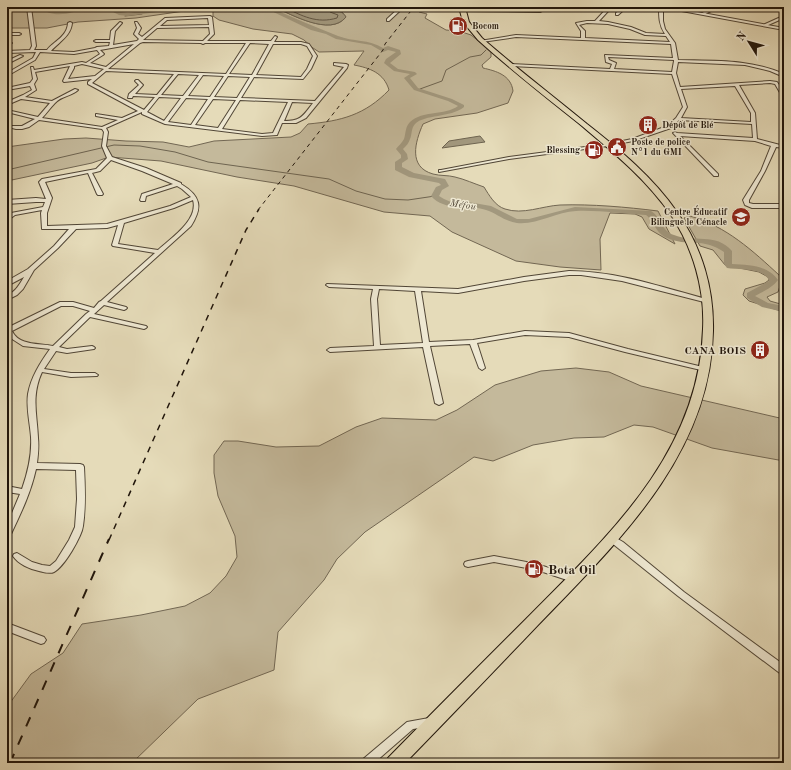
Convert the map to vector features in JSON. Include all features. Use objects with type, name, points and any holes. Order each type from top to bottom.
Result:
[{"type":"highway","points":[[394,763],[573,579],[611,538],[648,494],[675,452],[694,412],[710,344],[708,301],[704,278],[689,239],[677,217],[650,183],[608,145],[482,41],[469,27],[462,8]]},
{"type":"street","points":[[28,7],[34,46],[31,51]]},
{"type":"street","points":[[388,20],[402,7]]},
{"type":"street","points":[[596,21],[610,7]]},
{"type":"street","points":[[617,14],[625,7]]},
{"type":"street","points":[[441,171],[509,158],[608,145],[633,140],[669,127],[678,119],[685,107],[674,73],[675,60],[673,43],[666,35],[661,21],[662,7],[704,13],[784,29]]},
{"type":"street","points":[[704,13],[717,7]]},
{"type":"street","points":[[462,8],[540,11]]},
{"type":"street","points":[[203,43],[212,34],[210,26],[211,18],[207,16],[168,19],[156,27],[89,83],[165,123],[273,135],[275,134],[291,101]]},
{"type":"street","points":[[765,25],[784,18]]},
{"type":"street","points":[[583,38],[583,31],[577,24],[587,22],[615,24],[631,28],[645,34],[666,35]]},
{"type":"street","points":[[49,50],[68,33],[71,29],[70,23]]},
{"type":"street","points":[[111,43],[114,28],[120,23]]},
{"type":"street","points":[[136,24],[139,28],[136,34],[139,41]]},
{"type":"street","points":[[156,27],[210,26]]},
{"type":"street","points":[[7,34],[19,34]]},
{"type":"street","points":[[482,41],[516,36],[673,43]]},
{"type":"street","points":[[219,130],[253,76],[275,37]]},
{"type":"street","points":[[33,71],[86,64],[106,69],[302,78],[309,69],[315,56],[307,44],[139,41],[111,43],[96,41]]},
{"type":"street","points":[[9,52],[49,50],[74,53],[111,43]]},
{"type":"street","points":[[192,127],[248,43]]},
{"type":"street","points":[[86,64],[102,54],[97,48]]},
{"type":"street","points":[[7,76],[34,60],[39,51]]},
{"type":"street","points":[[9,52],[34,60]]},
{"type":"street","points":[[7,63],[21,56]]},
{"type":"street","points":[[612,69],[614,63],[607,61],[606,56],[744,64],[759,66],[784,76]]},
{"type":"street","points":[[7,104],[34,90],[32,84],[35,79],[33,71],[31,65],[27,64]]},
{"type":"street","points":[[281,122],[294,122],[300,120],[346,67],[346,65],[335,64]]},
{"type":"street","points":[[72,65],[72,68],[65,81],[96,77]]},
{"type":"street","points":[[511,65],[674,73]]},
{"type":"street","points":[[7,111],[38,119],[103,128],[142,112],[159,96],[177,73]]},
{"type":"street","points":[[165,123],[202,74]]},
{"type":"street","points":[[126,102],[141,85],[138,81]]},
{"type":"street","points":[[678,88],[774,82],[784,95]]},
{"type":"street","points":[[7,88],[32,84]]},
{"type":"street","points":[[737,84],[753,113],[755,140]]},
{"type":"street","points":[[10,126],[22,129],[38,119],[53,102],[68,96],[76,90]]},
{"type":"street","points":[[131,95],[316,102]]},
{"type":"street","points":[[20,98],[53,102]]},
{"type":"street","points":[[98,115],[122,119]]},
{"type":"street","points":[[678,119],[753,123]]},
{"type":"street","points":[[669,127],[716,175]]},
{"type":"street","points":[[8,528],[31,476],[35,442],[32,392],[40,370],[54,349],[91,312],[189,225],[194,216],[196,202],[194,198],[179,184],[110,158],[105,148],[106,132],[103,128]]},
{"type":"street","points":[[676,134],[755,140],[774,146],[784,146]]},
{"type":"street","points":[[774,146],[746,202],[752,206],[784,206]]},
{"type":"street","points":[[110,158],[98,170],[44,180],[42,182],[49,196],[42,225],[44,228],[102,226],[121,223],[172,207],[194,198]]},
{"type":"street","points":[[89,171],[100,194]]},
{"type":"street","points":[[143,200],[144,195],[179,184]]},
{"type":"street","points":[[7,202],[36,200],[48,201]]},
{"type":"street","points":[[7,219],[13,214],[45,208]]},
{"type":"street","points":[[121,223],[115,245],[159,252]]},
{"type":"street","points":[[7,284],[32,269],[56,247],[74,227]]},
{"type":"street","points":[[7,298],[15,294],[21,288],[32,269]]},
{"type":"street","points":[[329,285],[458,291],[524,279],[569,273],[581,273],[622,279],[708,301]]},
{"type":"street","points":[[376,288],[374,299],[377,348]]},
{"type":"street","points":[[418,289],[430,373],[439,403]]},
{"type":"street","points":[[101,303],[124,308]]},
{"type":"street","points":[[92,348],[67,350],[25,345],[11,336],[8,330],[60,304],[73,304],[91,312],[144,327]]},
{"type":"street","points":[[330,350],[473,342],[524,333],[565,334],[627,351],[705,369]]},
{"type":"street","points":[[473,342],[482,368]]},
{"type":"street","points":[[40,370],[71,376],[95,375]]},
{"type":"street","points":[[17,556],[31,566],[45,570],[52,569],[73,541],[79,527],[81,499],[80,467],[33,466]]},
{"type":"street","points":[[7,489],[24,492]]},
{"type":"street","points":[[611,538],[636,556],[681,594],[737,634],[784,671]]},
{"type":"street","points":[[468,564],[494,559],[537,568],[573,579]]},
{"type":"street","points":[[7,627],[41,640]]},
{"type":"street","points":[[366,763],[411,725],[434,723]]},
{"type":"shaded area","points":[[7,7],[274,7],[300,19],[331,25],[339,23],[346,17],[342,12],[327,7],[423,7],[419,12],[427,14],[425,18],[446,30],[459,31],[471,35],[491,51],[491,57],[482,65],[483,68],[498,72],[506,77],[512,86],[513,91],[508,103],[477,113],[435,119],[423,124],[416,146],[416,153],[420,166],[425,171],[438,175],[452,176],[484,187],[501,208],[512,211],[526,211],[560,205],[572,205],[609,206],[658,211],[675,244],[649,229],[642,217],[635,214],[610,213],[600,239],[601,270],[560,267],[516,261],[452,232],[430,216],[384,212],[294,186],[237,177],[161,161],[109,157],[92,163],[7,181],[7,147],[64,139],[86,138],[163,142],[189,147],[214,141],[291,137],[300,133],[308,124],[342,119],[362,111],[380,99],[389,90],[384,79],[376,72],[354,65],[364,51],[319,52],[304,40],[292,34],[253,29],[219,20],[213,16],[213,11],[205,8],[136,18],[78,22],[47,28],[7,28]]},
{"type":"shaded area","points":[[690,216],[715,226],[738,240],[779,275],[782,280],[778,292],[767,297],[770,301],[784,305],[784,312],[749,301],[743,295],[745,289],[765,283],[769,280],[768,277],[759,272],[725,265],[713,250],[700,246],[684,218]]},
{"type":"shaded area","points":[[576,368],[609,372],[641,386],[784,419],[784,461],[712,448],[653,427],[634,425],[604,437],[574,438],[533,445],[493,461],[474,457],[365,532],[337,559],[324,580],[278,632],[274,670],[198,699],[132,763],[7,763],[7,707],[31,674],[63,653],[82,624],[141,615],[185,606],[210,593],[226,576],[237,557],[235,536],[218,496],[214,473],[214,455],[224,441],[238,441],[276,447],[319,446],[356,427],[382,418],[436,420],[457,410],[495,385],[541,371]]},
{"type":"water","points":[[274,7],[324,7],[341,12],[346,17],[339,23],[330,25],[321,24],[300,19]]},
{"type":"water","points":[[480,136],[485,142],[442,148],[449,141]]},
{"type":"waterway","name":"Méfou","points":[[42,7],[46,11],[63,13],[84,7]]},
{"type":"waterway","name":"Méfou","points":[[95,7],[110,10],[122,7],[127,9],[116,12],[121,14],[145,13],[176,7],[192,7]]},
{"type":"waterway","name":"Méfou","points":[[265,7],[313,29],[328,33],[338,38],[373,44],[383,50],[388,48],[398,51],[399,53],[388,60],[387,63],[396,70],[413,73],[414,74],[407,78],[416,89],[450,100],[462,106],[451,112],[425,117],[414,122],[410,127],[404,144],[399,149],[404,154],[405,159],[399,162],[398,168],[412,175],[442,181],[445,186],[439,189],[435,196],[441,201],[451,204],[468,204],[488,208],[516,221],[529,221],[575,209],[648,213],[653,217],[658,227],[664,234],[672,238],[703,240],[715,243],[728,251],[728,264],[730,266],[754,268],[770,275],[774,280],[772,283],[750,295],[751,298],[765,305],[784,309]]},
{"type":"waterway","name":"Méfou","points":[[125,16],[142,14]]},
{"type":"waterway","points":[[420,89],[442,81],[446,70],[470,57],[481,55],[486,50]]},
{"type":"waterway","points":[[7,170],[114,145],[140,146],[175,152],[208,162],[329,179],[356,191],[385,199],[408,200],[435,196]]},
{"type":"railway","points":[[258,210],[383,50],[385,44],[414,7]]},
{"type":"railway","points":[[109,540],[246,230],[259,209]]},
{"type":"railway","points":[[10,763],[109,539]]},
{"type":"place","name":"Bocom","points":[[458,26]]},
{"type":"place","name":"Dépôt de Blé","points":[[648,125]]},
{"type":"place","name":"Poste de police N°1 du GMI","points":[[617,147]]},
{"type":"place","name":"Blessing","points":[[594,150]]},
{"type":"place","name":"Centre Éducatif Bilingue le Cénacle","points":[[741,217]]},
{"type":"place","name":"CANA BOIS","points":[[760,350]]},
{"type":"place","name":"Bota Oil","points":[[534,569]]}]
